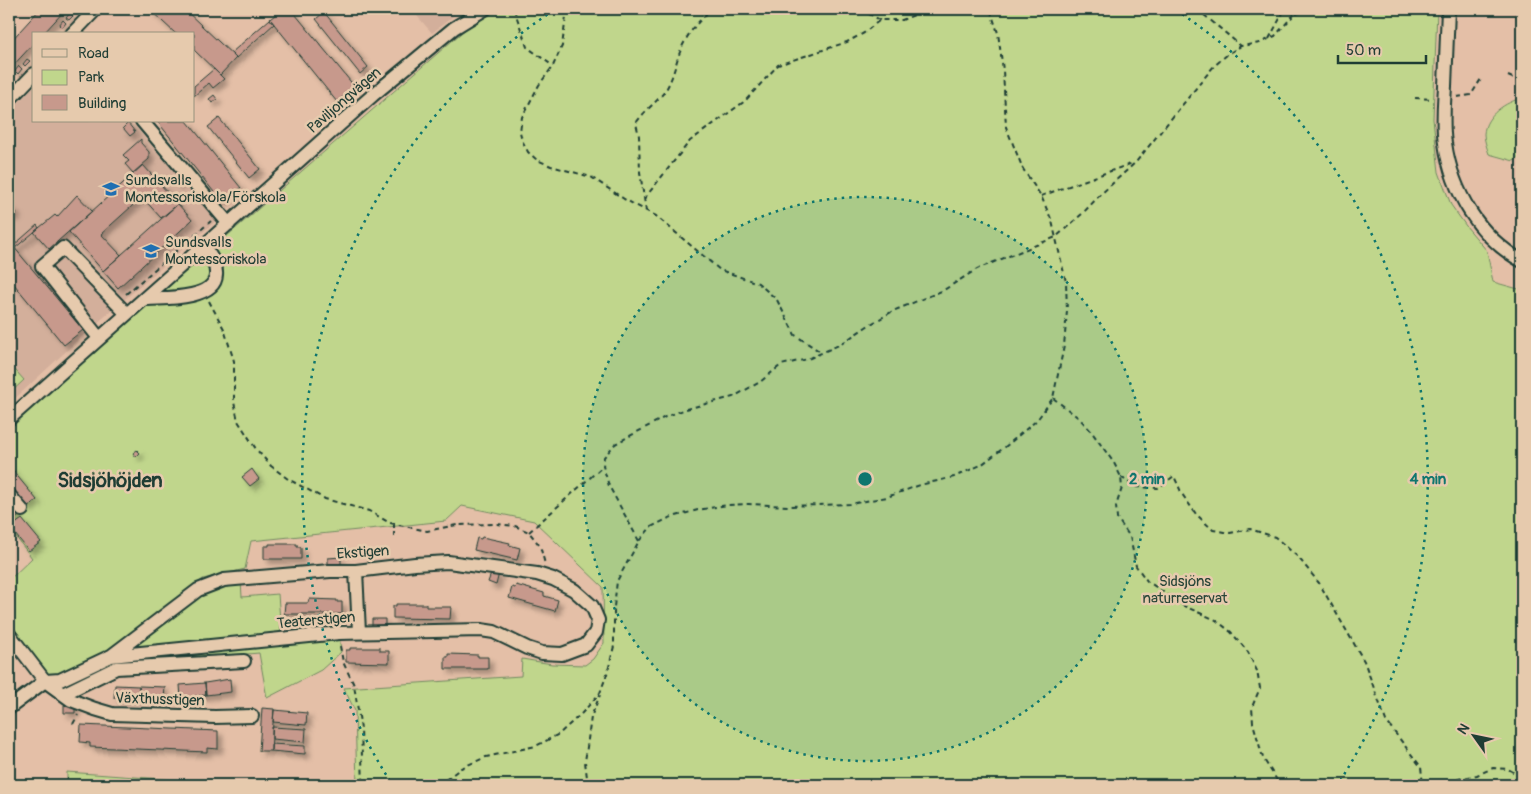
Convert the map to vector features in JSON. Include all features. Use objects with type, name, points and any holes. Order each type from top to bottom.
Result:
[{"type":"street","points":[[74,32],[96,9]]},
{"type":"street","name":"Paviljongvägen","points":[[9,419],[373,95],[454,28],[485,9]]},
{"type":"street","points":[[1448,9],[1443,123],[1445,144],[1453,176],[1463,201],[1476,221],[1496,243],[1522,261]]},
{"type":"street","points":[[9,100],[32,76]]},
{"type":"street","points":[[143,122],[229,224]]},
{"type":"street","points":[[144,299],[191,296],[204,291],[213,284],[216,274],[214,264],[204,246]]},
{"type":"street","points":[[99,338],[42,266],[63,248],[126,314]]},
{"type":"street","points":[[9,495],[22,510]]},
{"type":"street","name":"Ekstigen","points":[[113,662],[198,590],[214,583],[238,578],[330,571],[356,571],[448,562],[537,574],[574,590],[592,606],[597,615],[598,624],[596,632],[588,642]]},
{"type":"street","points":[[356,571],[359,632]]},
{"type":"street","name":"Teaterstigen","points":[[45,681],[60,680],[113,662],[339,633],[481,630],[494,632],[542,653],[562,654],[574,651],[588,642]]},
{"type":"street","name":"Växthusstigen","points":[[9,634],[45,681],[71,700],[112,714],[215,717],[252,716]]},
{"type":"street","points":[[63,694],[113,662],[244,661]]},
{"type":"street","points":[[9,708],[45,681]]},
{"type":"path","points":[[514,9],[526,47],[553,66]]},
{"type":"path","points":[[567,9],[562,46],[553,66],[539,86],[522,117],[520,132],[528,152],[537,160],[551,166],[591,177],[624,199],[666,223],[720,270],[758,284],[777,300],[796,335],[822,353]]},
{"type":"path","points":[[646,211],[636,123],[665,91],[677,66],[680,52],[698,21],[711,9]]},
{"type":"path","points":[[860,9],[880,20],[902,20],[929,9]]},
{"type":"path","points":[[588,785],[585,762],[591,717],[608,671],[614,646],[614,607],[617,581],[639,541],[651,527],[669,518],[698,510],[728,505],[850,504],[887,496],[954,477],[981,465],[1005,447],[1037,420],[1053,398],[1064,346],[1067,312],[1066,282],[1052,221],[1042,196],[1023,169],[1006,127],[1002,61],[998,33],[990,9]]},
{"type":"path","points":[[1197,9],[1242,46]]},
{"type":"path","points":[[1269,39],[1285,9]]},
{"type":"path","points":[[639,541],[609,486],[603,466],[604,457],[614,444],[665,417],[686,409],[733,397],[760,382],[781,365],[808,359],[822,353],[841,344],[893,311],[944,290],[977,270],[1056,237],[1136,162],[1214,66],[1228,54],[1242,46],[1260,43],[1275,36],[1299,9]]},
{"type":"path","points":[[1294,15],[1310,9]]},
{"type":"path","points":[[1515,9],[1522,23]]},
{"type":"path","points":[[644,199],[690,141],[746,101],[778,65],[847,42],[864,33],[880,20]]},
{"type":"path","points":[[1508,76],[1522,82]]},
{"type":"path","points":[[1453,97],[1471,95],[1482,79]]},
{"type":"path","points":[[1415,98],[1436,99]]},
{"type":"path","points":[[1042,196],[1136,162]]},
{"type":"path","points":[[204,291],[224,329],[234,362],[234,402],[238,421],[256,449],[271,466],[288,479],[324,499],[369,511],[394,523],[427,531],[457,525],[497,524],[515,526],[529,532],[540,546],[550,578]]},
{"type":"path","points":[[1053,398],[1080,419],[1114,463],[1121,477],[1122,488],[1116,506],[1118,518],[1130,537],[1136,566],[1147,581],[1184,606],[1216,620],[1231,632],[1248,652],[1257,671],[1260,688],[1252,707],[1253,723],[1263,758],[1280,785]]},
{"type":"path","points":[[529,532],[603,466]]},
{"type":"path","points":[[1121,477],[1135,488],[1158,488],[1174,476],[1182,494],[1196,514],[1213,530],[1230,533],[1250,528],[1275,536],[1298,557],[1320,583],[1364,661],[1386,721],[1421,767],[1423,785]]},
{"type":"path","points":[[394,523],[394,536]]},
{"type":"path","points":[[339,633],[343,662],[354,685],[361,729],[363,785]]},
{"type":"path","points":[[439,785],[461,768],[486,757],[536,746],[559,734],[600,693]]},
{"type":"path","points":[[1440,785],[1477,775],[1493,768],[1508,769],[1522,777]]},
{"type":"shaded area","points":[[411,9],[493,9],[468,27],[456,14],[432,33]]},
{"type":"shaded area","points":[[32,88],[32,122],[131,122],[217,220],[89,330],[9,404],[9,113]]},
{"type":"green space","name":"Sidsjöns naturreservat","points":[[493,9],[1437,9],[1433,119],[1439,172],[1451,205],[1487,251],[1493,282],[1522,290],[1522,785],[357,785],[355,711],[344,688],[521,676],[522,659],[552,664],[585,665],[593,659],[604,643],[603,587],[534,521],[462,506],[446,521],[251,541],[245,569],[203,579],[109,651],[59,678],[49,675],[9,622],[9,580],[32,558],[9,528],[9,425],[468,27]]},
{"type":"green space","points":[[1522,98],[1522,155],[1514,161],[1489,154],[1484,134],[1488,121],[1497,110]]},
{"type":"green space","points":[[9,363],[24,380],[9,394]]},
{"type":"green space","points":[[241,581],[242,597],[278,594],[281,634],[124,652],[190,602],[210,590]]},
{"type":"green space","points":[[339,633],[341,652],[321,670],[267,698],[259,653],[115,665],[111,656]]},
{"type":"green space","points":[[67,772],[231,784],[232,785],[67,785]]},
{"type":"building","points":[[40,9],[66,9],[45,32],[32,32],[32,45],[9,70],[9,43]]},
{"type":"building","points":[[149,9],[184,9],[236,58],[220,75],[195,51],[195,32],[174,32]]},
{"type":"building","points":[[282,9],[291,9],[355,87],[337,102],[270,19]]},
{"type":"building","points":[[324,12],[368,67],[360,74],[316,19]]},
{"type":"building","points":[[70,13],[73,16],[69,20],[66,18]]},
{"type":"building","points":[[270,19],[274,24],[236,58],[231,53]]},
{"type":"building","points":[[63,20],[66,23],[62,28],[59,25]]},
{"type":"building","points":[[27,59],[30,61],[25,66],[23,64]]},
{"type":"building","points":[[19,66],[22,69],[18,74],[15,71]]},
{"type":"building","points":[[214,69],[224,79],[213,88],[209,83],[195,95],[195,85]]},
{"type":"building","points":[[214,95],[217,99],[212,103],[209,99]]},
{"type":"building","points":[[219,118],[260,169],[249,178],[208,127]]},
{"type":"building","points":[[158,122],[188,122],[241,188],[222,202]]},
{"type":"building","points":[[128,123],[135,132],[130,136],[123,128]]},
{"type":"building","points":[[141,139],[141,143],[149,152],[149,159],[133,173],[125,164],[129,161],[123,155]]},
{"type":"building","points":[[143,165],[178,204],[161,218],[142,197],[101,234],[121,255],[103,271],[69,232]]},
{"type":"building","points":[[177,176],[182,182],[178,185],[173,180]]},
{"type":"building","points":[[77,195],[92,211],[49,249],[34,232],[55,215],[57,217]]},
{"type":"building","points":[[9,204],[17,213],[12,217],[9,213]]},
{"type":"building","points":[[178,204],[192,220],[118,288],[103,271]]},
{"type":"building","points":[[37,225],[39,228],[15,248],[13,246]]},
{"type":"building","points":[[13,246],[83,330],[64,345],[9,278],[9,249]]},
{"type":"building","points":[[137,450],[140,453],[136,457],[133,453]]},
{"type":"building","points":[[9,466],[37,500],[27,508],[9,486]]},
{"type":"building","points":[[252,469],[259,479],[250,486],[242,477]]},
{"type":"building","points":[[9,503],[19,516],[9,524]]},
{"type":"building","points":[[22,519],[41,542],[29,551],[10,528]]},
{"type":"building","points":[[482,537],[510,543],[509,545],[520,548],[517,560],[474,550],[477,538],[481,539]]},
{"type":"building","points":[[269,544],[297,544],[297,547],[301,547],[301,559],[264,559],[264,546],[269,546]]},
{"type":"building","points":[[341,557],[341,566],[328,566],[328,558]]},
{"type":"building","points":[[492,571],[499,573],[496,585],[488,582]]},
{"type":"building","points":[[516,585],[544,593],[544,596],[558,600],[555,611],[509,598],[512,587],[515,588]]},
{"type":"building","points":[[309,599],[337,600],[337,602],[342,602],[342,614],[284,614],[285,603],[308,603]]},
{"type":"building","points":[[396,604],[426,604],[426,607],[451,607],[450,619],[393,618],[393,606],[396,606]]},
{"type":"building","points":[[372,619],[385,619],[385,627],[372,627]]},
{"type":"building","points":[[350,648],[380,648],[380,651],[389,651],[389,663],[346,662],[346,650],[350,650]]},
{"type":"building","points":[[448,654],[488,657],[488,669],[445,669],[445,657],[448,657]]},
{"type":"building","points":[[230,679],[231,692],[206,695],[205,683]]},
{"type":"building","points":[[205,683],[206,695],[181,698],[180,685]]},
{"type":"building","points":[[115,685],[139,686],[139,699],[114,698]]},
{"type":"building","points":[[139,686],[165,687],[164,699],[139,699]]},
{"type":"building","points":[[64,705],[75,705],[75,713],[64,713]]},
{"type":"building","points":[[262,708],[274,709],[271,751],[259,751]]},
{"type":"building","points":[[274,710],[307,713],[306,725],[273,722]]},
{"type":"building","points":[[81,725],[218,731],[218,749],[207,748],[207,752],[90,747],[90,743],[80,742]]},
{"type":"building","points":[[272,727],[306,729],[305,742],[272,739]]},
{"type":"building","points":[[271,744],[305,746],[305,754],[271,751]]},
{"type":"place","name":"Sundsvalls Montessoriskola/Förskola","points":[[111,189]]},
{"type":"place","name":"Sundsvalls Montessoriskola","points":[[151,251]]},
{"type":"district","name":"Sidsjöhöjden","points":[[110,480]]}]
